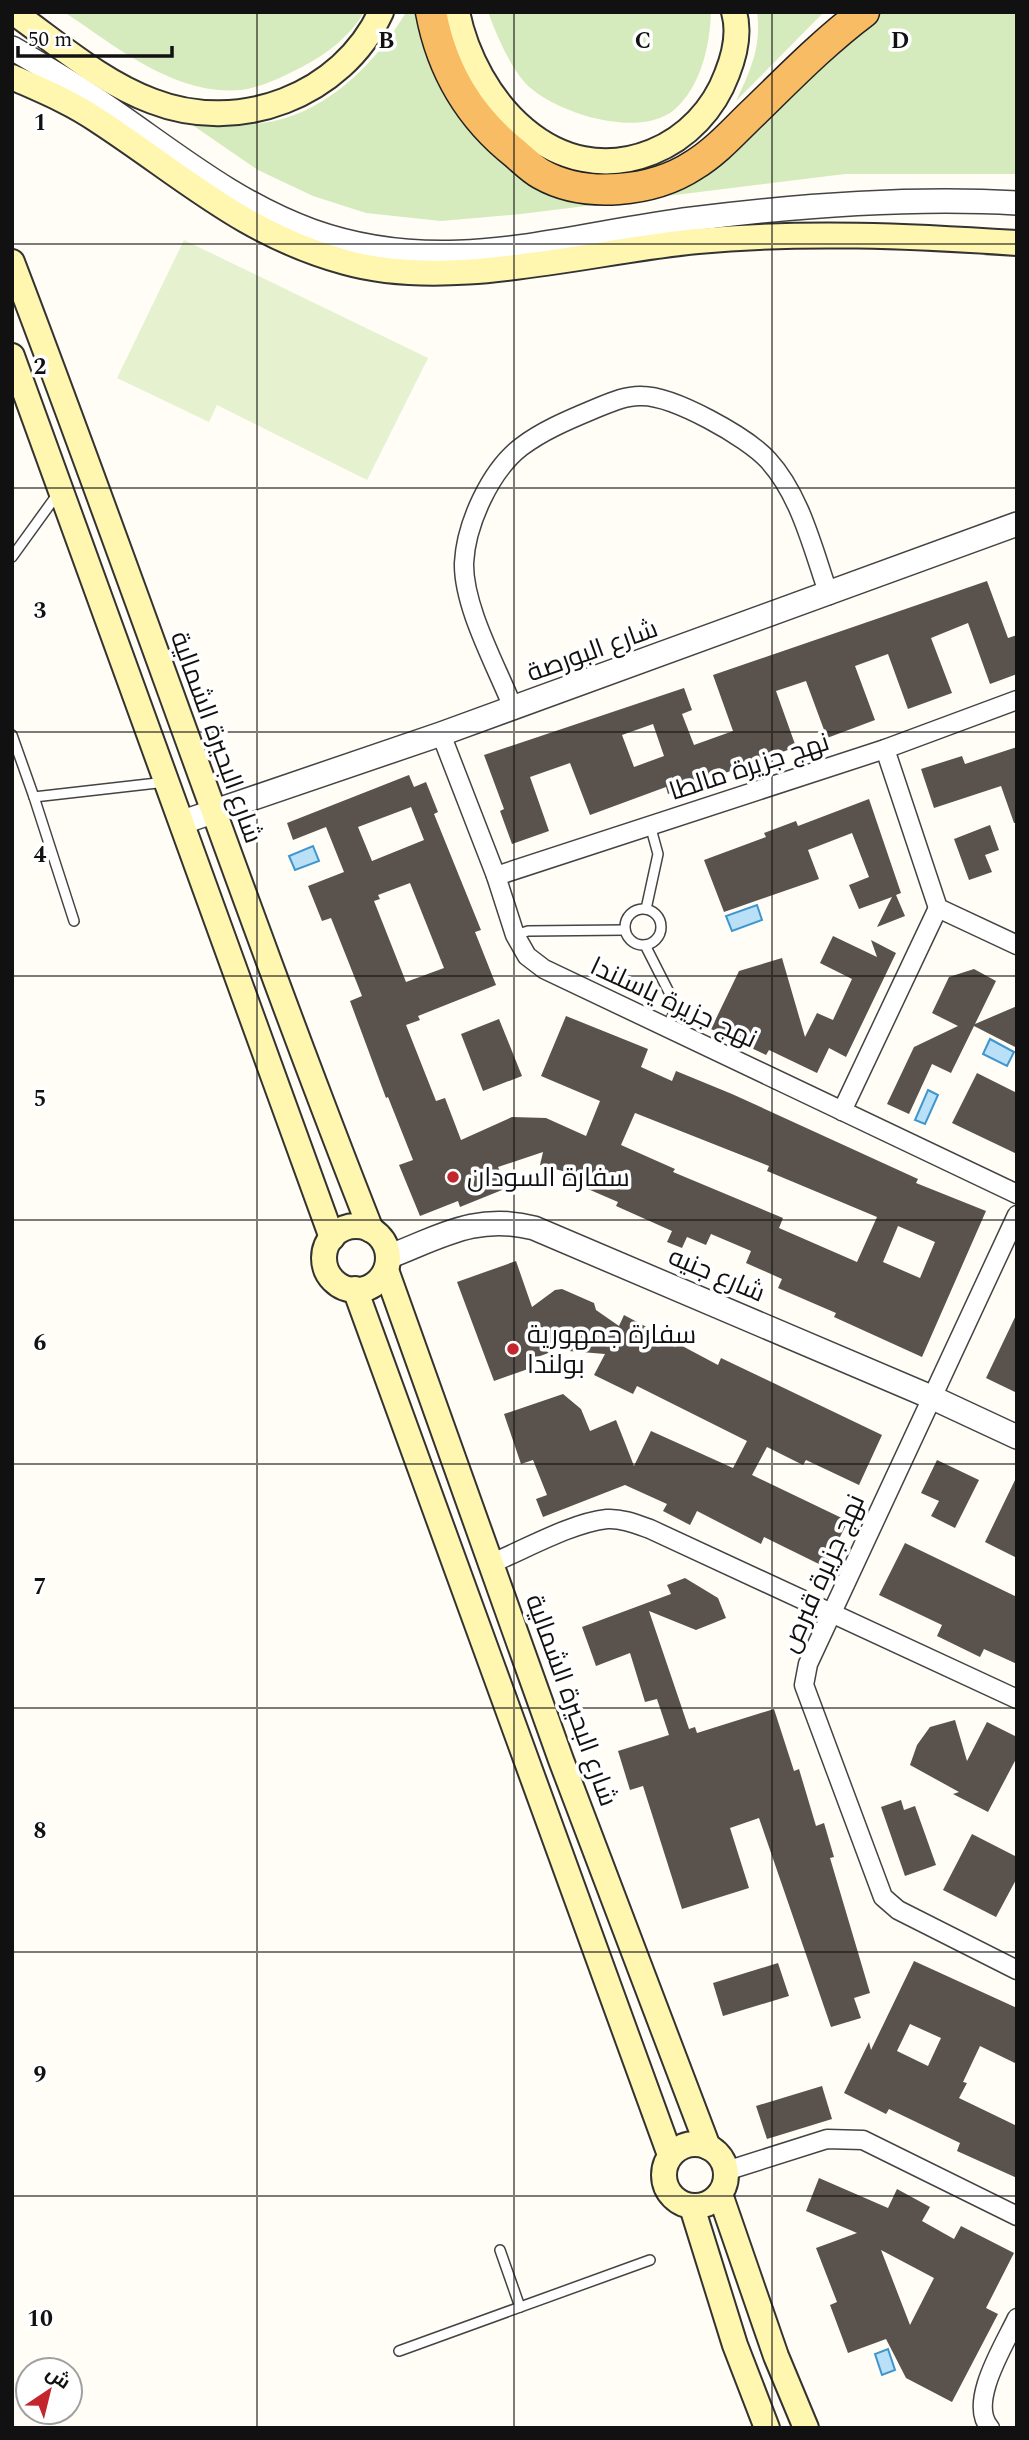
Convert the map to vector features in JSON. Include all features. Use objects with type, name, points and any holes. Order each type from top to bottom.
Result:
[{"type":"highway","points":[[431,12],[450,76],[472,112],[497,139],[550,164],[571,185],[604,189],[638,187],[669,179],[695,165],[723,142],[808,59],[864,12]]},
{"type":"main road","points":[[13,12],[93,69],[152,101],[202,114],[243,113],[301,95],[343,67],[361,49],[381,12]]},
{"type":"main road","points":[[457,12],[461,33],[480,79],[509,118],[550,164],[597,163],[636,158],[671,144],[701,118],[720,92],[731,64],[738,27],[734,12]]},
{"type":"main road","points":[[12,77],[68,102],[199,194],[252,227],[301,248],[347,263],[424,272],[489,270],[618,250],[762,236],[849,234],[1017,243]]},
{"type":"main road","name":"شارع البحيرة الشمالية","points":[[12,262],[90,465],[212,811],[371,1230]]},
{"type":"main road","points":[[12,356],[62,487],[332,1238]]},
{"type":"main road","points":[[350,1227],[371,1230],[383,1241],[387,1263],[374,1284],[355,1289],[339,1284],[326,1266],[325,1254],[332,1238],[350,1227]]},
{"type":"main road","name":"شارع البحيرة الشمالية","points":[[387,1263],[626,1936],[708,2147]]},
{"type":"main road","points":[[355,1289],[670,2155]]},
{"type":"main road","points":[[723,2183],[708,2204],[692,2207],[677,2201],[666,2188],[663,2171],[670,2155],[688,2145],[708,2147],[717,2153],[723,2183],[776,2356],[806,2428]]},
{"type":"main road","points":[[692,2207],[735,2345],[767,2428]]},
{"type":"street","points":[[12,48],[101,102],[260,211],[313,231],[385,251],[424,255],[506,249],[608,231],[762,211],[853,205],[1017,203]]},
{"type":"street","points":[[513,708],[468,595],[464,564],[470,534],[480,506],[500,471],[520,447],[563,422],[613,401],[643,396],[669,402],[746,440],[769,461],[789,491],[829,595]]},
{"type":"street","name":"شارع البورصة","points":[[183,822],[441,734],[829,595],[1017,524]]},
{"type":"street","name":"نهج جزيرة مالطا","points":[[496,876],[885,749],[1017,700]]},
{"type":"street","name":"نهج جزيرة ياسلندا","points":[[441,734],[496,876],[515,935],[527,956],[544,969],[1017,1194]]},
{"type":"street","points":[[842,1111],[938,908],[885,749]]},
{"type":"street","points":[[938,908],[1017,945]]},
{"type":"street","name":"نهج جزيرة قبرص","points":[[1017,1215],[930,1396],[807,1664],[804,1685],[878,1890],[898,1910],[1017,1970]]},
{"type":"street","name":"شارع جنيه","points":[[387,1263],[478,1223],[508,1221],[534,1228],[930,1396],[1017,1437]]},
{"type":"street","points":[[492,1563],[585,1525],[608,1519],[629,1522],[1017,1699]]},
{"type":"street","points":[[723,2183],[827,2139],[863,2140],[1017,2216]]},
{"type":"street","points":[[990,2428],[982,2409],[984,2390],[1017,2318]]},
{"type":"lane","points":[[12,557],[62,487]]},
{"type":"lane","points":[[12,735],[74,921]]},
{"type":"lane","points":[[34,797],[168,782]]},
{"type":"lane","points":[[646,909],[659,854],[650,825]]},
{"type":"lane","points":[[646,909],[655,914],[660,923],[660,933],[654,941],[645,945],[636,944],[625,930],[630,914],[646,909]]},
{"type":"lane","points":[[515,935],[528,931],[625,930]]},
{"type":"lane","points":[[645,945],[676,1006],[668,1028]]},
{"type":"lane","points":[[500,2250],[520,2307]]},
{"type":"lane","points":[[399,2351],[650,2260]]},
{"type":"green space","points":[[64,12],[364,12],[334,46],[296,70],[255,87],[216,90],[169,77],[147,66]]},
{"type":"green space","points":[[406,12],[426,12],[439,64],[564,182],[679,179],[853,33],[883,12],[1017,12],[1017,174],[845,174],[521,214],[441,221],[366,213],[313,196],[258,170],[172,111],[235,124],[262,123],[313,107],[336,92],[375,56]]},
{"type":"green space","points":[[488,12],[711,12],[709,38],[702,65],[683,101],[674,110],[659,118],[623,123],[582,115],[563,108],[533,90],[512,65]]},
{"type":"green space","points":[[757,12],[824,12],[736,101],[756,47]]},
{"type":"green space","points":[[184,240],[428,358],[367,480],[217,405],[209,422],[117,378]]},
{"type":"water","points":[[313,846],[319,861],[295,870],[289,856]]},
{"type":"water","points":[[757,905],[762,920],[732,931],[726,916]]},
{"type":"water","points":[[990,1039],[1014,1052],[1007,1066],[983,1054]]},
{"type":"water","points":[[928,1090],[938,1095],[925,1124],[915,1120]]},
{"type":"water","points":[[888,2349],[895,2370],[882,2375],[875,2354]]},
{"type":"building","points":[[987,581],[1008,638],[1017,635],[1017,674],[990,684],[968,623],[931,638],[952,693],[908,709],[888,654],[855,666],[875,720],[827,738],[806,681],[776,691],[796,747],[668,794],[666,787],[590,815],[570,763],[530,777],[549,831],[512,844],[500,811],[504,809],[484,755],[684,688],[692,710],[682,714],[694,745],[733,731],[713,675]],"holes":[[[653,724],[664,756],[634,767],[622,735]]]},
{"type":"building","points":[[1017,747],[1017,823],[1014,823],[1001,786],[934,808],[921,769],[962,756],[965,764]]},
{"type":"building","points":[[409,775],[414,787],[426,782],[438,812],[434,814],[481,930],[475,932],[496,985],[418,1016],[420,1020],[406,1025],[436,1101],[445,1098],[461,1140],[512,1117],[546,1118],[586,1136],[600,1101],[541,1076],[566,1016],[648,1049],[641,1067],[672,1081],[676,1071],[732,1094],[918,1179],[916,1183],[986,1211],[922,1357],[834,1317],[836,1313],[778,1288],[782,1279],[746,1263],[751,1251],[711,1234],[706,1245],[687,1237],[682,1248],[667,1242],[672,1231],[616,1206],[618,1202],[567,1180],[570,1173],[540,1165],[543,1152],[498,1167],[507,1188],[460,1207],[458,1201],[420,1216],[399,1165],[413,1160],[388,1097],[386,1098],[350,1001],[362,996],[331,918],[322,921],[308,886],[344,872],[326,827],[293,840],[287,823]],"holes":[[[411,807],[424,840],[372,861],[358,827]],[[410,883],[444,968],[406,982],[374,901],[380,899],[378,895]],[[635,1113],[769,1166],[767,1171],[877,1217],[857,1262],[779,1228],[783,1218],[673,1172],[675,1169],[621,1145]],[[898,1226],[935,1242],[920,1278],[883,1262]]]},
{"type":"building","points":[[869,799],[901,893],[896,895],[905,916],[877,927],[892,897],[859,909],[849,885],[869,877],[852,833],[808,850],[819,879],[724,912],[704,860],[766,837],[764,833],[796,821],[798,826]]},
{"type":"building","points":[[990,825],[999,850],[985,855],[992,872],[969,880],[954,839]]},
{"type":"building","points":[[833,936],[877,957],[871,940],[896,953],[846,1057],[829,1048],[817,1073],[769,1050],[766,1055],[711,1029],[739,971],[782,958],[805,1037],[817,1013],[833,1020],[852,979],[820,963]]},
{"type":"building","points":[[974,969],[996,981],[975,1024],[1017,1006],[1017,1048],[974,1026],[951,1073],[932,1064],[909,1114],[887,1104],[914,1047],[958,1026],[932,1013],[949,977]]},
{"type":"building","points":[[499,1019],[522,1076],[483,1091],[461,1034]]},
{"type":"building","points":[[977,1073],[1017,1093],[1017,1154],[952,1123]]},
{"type":"building","points":[[516,1261],[532,1307],[555,1290],[562,1289],[594,1303],[596,1310],[619,1326],[624,1315],[718,1365],[721,1358],[882,1435],[859,1485],[806,1460],[803,1465],[767,1447],[752,1475],[848,1521],[825,1567],[764,1537],[761,1544],[697,1511],[690,1525],[663,1511],[667,1504],[625,1485],[543,1517],[536,1499],[547,1495],[533,1460],[521,1464],[504,1414],[563,1394],[581,1409],[590,1431],[616,1420],[634,1466],[651,1431],[733,1468],[747,1441],[637,1386],[633,1394],[594,1375],[605,1354],[557,1350],[526,1361],[528,1369],[494,1381],[457,1282]]},
{"type":"building","points":[[1017,1313],[1017,1393],[986,1378]]},
{"type":"building","points":[[937,1460],[979,1480],[955,1528],[931,1516],[939,1501],[921,1493]]},
{"type":"building","points":[[1017,1476],[1017,1558],[985,1542]]},
{"type":"building","points":[[905,1543],[1017,1597],[1017,1664],[984,1649],[980,1657],[937,1636],[942,1625],[879,1595]]},
{"type":"building","points":[[685,1578],[718,1598],[726,1618],[696,1630],[649,1611],[689,1729],[695,1727],[697,1733],[774,1709],[794,1771],[799,1769],[816,1826],[824,1823],[834,1857],[830,1858],[870,1993],[854,1998],[861,2018],[831,2027],[759,1818],[730,1828],[749,1888],[682,1909],[643,1786],[630,1790],[618,1751],[669,1735],[657,1699],[645,1702],[630,1653],[596,1666],[582,1627],[671,1594],[667,1585]]},
{"type":"building","points":[[955,1720],[967,1761],[987,1722],[1017,1737],[1017,1757],[988,1812],[953,1794],[959,1792],[910,1765],[917,1745],[930,1727]]},
{"type":"building","points":[[901,1800],[904,1810],[915,1806],[936,1865],[905,1876],[881,1807]]},
{"type":"building","points":[[972,1834],[1017,1857],[1017,1878],[996,1917],[943,1890]]},
{"type":"building","points":[[914,1961],[1017,2008],[1017,2064],[980,2046],[963,2082],[967,2083],[959,2098],[1017,2126],[1017,2178],[957,2151],[960,2143],[889,2109],[886,2114],[844,2093],[869,2042],[871,2050]],"holes":[[[910,2024],[941,2038],[928,2066],[897,2051]]]},
{"type":"building","points":[[778,1963],[789,1996],[723,2016],[713,1983]]},
{"type":"building","points":[[822,2086],[832,2119],[767,2139],[756,2106]]},
{"type":"building","points":[[819,2178],[888,2208],[897,2189],[930,2207],[922,2221],[954,2239],[961,2226],[1014,2253],[986,2308],[998,2314],[952,2402],[906,2378],[886,2339],[848,2353],[830,2305],[837,2302],[816,2248],[857,2233],[806,2211]],"holes":[[[881,2250],[934,2278],[910,2325]]]},
{"type":"place","name":"سفارة السودان","points":[[453,1177]]},
{"type":"place","name":"سفارة جمهورية بولندا","points":[[513,1349]]}]
